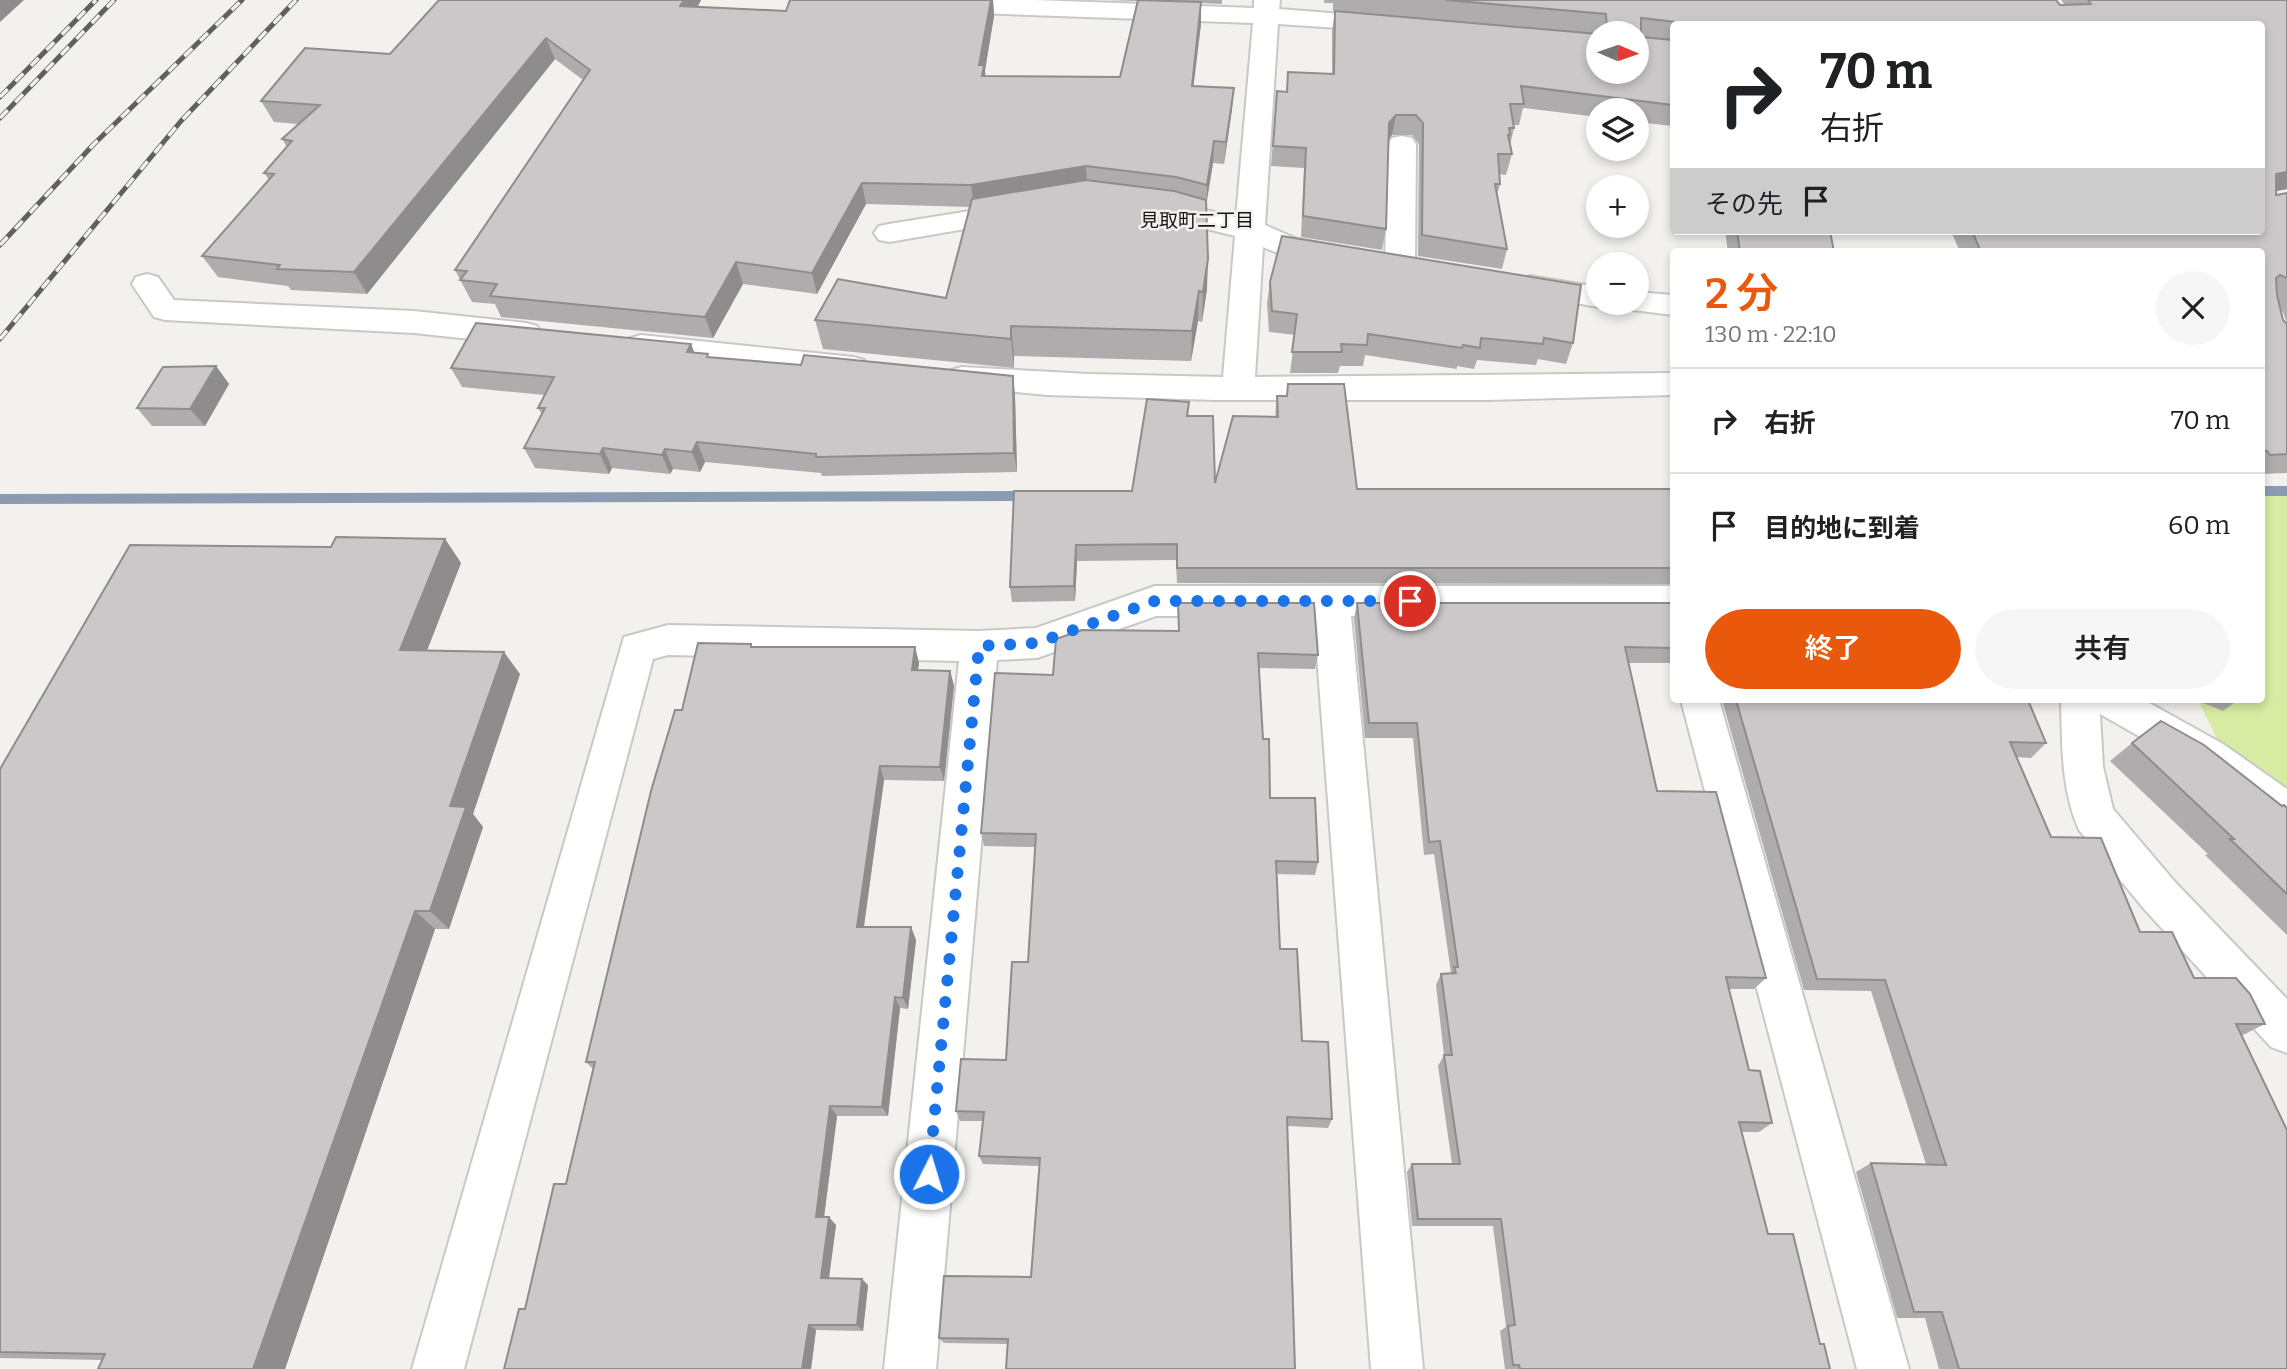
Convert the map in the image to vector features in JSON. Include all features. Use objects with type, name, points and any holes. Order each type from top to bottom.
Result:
[{"type":"street","points":[[834,0],[1266,9],[1312,18],[1405,25]]},
{"type":"street","points":[[1238,388],[1266,9]]},
{"type":"street","points":[[1125,204],[1175,210],[1250,230],[1290,248],[1389,263],[1402,144]]},
{"type":"street","points":[[890,233],[1051,206]]},
{"type":"street","points":[[2153,248],[2198,235]]},
{"type":"street","points":[[1502,282],[1586,295]]},
{"type":"street","points":[[147,284],[165,310],[414,322],[549,337]]},
{"type":"street","points":[[1649,303],[1670,305]]},
{"type":"street","points":[[617,344],[876,370]]},
{"type":"street","points":[[932,375],[1043,385],[1238,388],[1539,389],[1670,384]]},
{"type":"street","points":[[438,1369],[637,648],[668,640],[979,646],[1037,643],[1155,601],[1670,602]]},
{"type":"street","points":[[1331,601],[1397,1369]]},
{"type":"street","points":[[910,1369],[979,646]]},
{"type":"street","points":[[1701,703],[1883,1369]]},
{"type":"street","points":[[2080,703],[2083,767],[2094,817],[2160,896],[2287,1031]]},
{"type":"street","points":[[2115,703],[2209,757],[2287,812]]},
{"type":"green space","points":[[2265,494],[2287,494],[2287,796],[2221,747],[2199,703],[2265,703]]},
{"type":"building","points":[[439,0],[684,0],[680,6],[786,11],[790,0],[991,0],[979,65],[984,65],[982,76],[1120,77],[1138,0],[1201,2],[1192,86],[1234,88],[1226,142],[1214,141],[1207,185],[1176,177],[1086,166],[971,185],[862,183],[812,273],[736,262],[705,317],[490,296],[497,284],[460,280],[467,271],[455,270],[590,70],[546,38],[354,272],[277,269],[280,265],[202,256],[274,174],[264,173],[292,141],[282,139],[320,105],[261,101],[305,48],[390,54]]},
{"type":"building","points":[[1446,0],[2056,0],[2060,5],[2091,4],[2088,0],[2287,0],[2287,172],[2276,174],[2276,195],[2287,193],[2287,278],[2280,275],[2276,278],[2277,295],[2283,320],[2287,324],[2287,454],[2270,455],[2265,451],[2265,248],[1979,248],[1974,235],[2265,235],[2265,21],[1670,21],[1641,18],[1641,21],[1606,21],[1606,14]]},
{"type":"building","points":[[1335,11],[1586,33],[1586,84],[1649,84],[1649,38],[1670,40],[1670,105],[1649,102],[1649,98],[1617,98],[1521,86],[1524,104],[1510,104],[1514,128],[1509,128],[1508,135],[1512,154],[1498,154],[1500,184],[1495,184],[1507,249],[1422,235],[1423,123],[1416,115],[1396,115],[1389,123],[1386,229],[1303,216],[1306,148],[1273,146],[1277,91],[1287,92],[1288,72],[1334,74]]},
{"type":"building","points":[[1086,180],[1174,191],[1206,200],[1208,259],[1203,292],[1199,291],[1192,331],[1011,326],[1011,339],[815,320],[838,279],[946,298],[972,199]]},
{"type":"building","points":[[1738,235],[1831,235],[1833,248],[1739,248]]},
{"type":"building","points":[[1282,236],[1581,285],[1573,343],[1544,338],[1543,344],[1481,338],[1480,348],[1463,345],[1462,348],[1368,334],[1367,345],[1341,344],[1342,352],[1292,352],[1297,314],[1272,311],[1270,282]]},
{"type":"building","points":[[476,323],[691,344],[687,352],[708,354],[707,357],[801,365],[804,355],[1013,376],[1014,453],[816,457],[816,454],[697,442],[692,452],[665,449],[662,455],[603,448],[600,454],[524,448],[545,408],[538,408],[554,377],[451,368]]},
{"type":"building","points":[[216,366],[190,409],[137,408],[163,367]]},
{"type":"building","points":[[1288,384],[1344,384],[1357,489],[1670,489],[1670,568],[1177,568],[1177,544],[1076,545],[1074,586],[1010,587],[1014,491],[1132,491],[1147,399],[1189,402],[1187,416],[1213,416],[1215,483],[1233,416],[1278,417],[1277,396],[1287,396]]},
{"type":"building","points":[[336,537],[445,539],[400,650],[504,652],[450,806],[466,807],[430,911],[415,911],[253,1369],[98,1369],[105,1354],[0,1352],[0,769],[130,545],[331,547]]},
{"type":"building","points":[[1178,603],[1314,603],[1318,655],[1258,653],[1263,739],[1269,739],[1270,798],[1315,798],[1318,862],[1276,861],[1280,949],[1297,949],[1302,1041],[1328,1042],[1332,1119],[1287,1117],[1295,1369],[1006,1369],[1008,1339],[939,1338],[944,1276],[1031,1277],[1040,1158],[979,1156],[984,1112],[956,1111],[961,1059],[1006,1060],[1012,962],[1028,962],[1036,834],[981,833],[995,673],[1053,675],[1056,639],[1082,630],[1179,631]]},
{"type":"building","points":[[1357,603],[1670,603],[1670,648],[1625,647],[1657,791],[1716,792],[1766,978],[1726,977],[1749,1070],[1760,1071],[1772,1123],[1739,1122],[1768,1234],[1793,1234],[1820,1344],[1824,1344],[1830,1369],[1520,1369],[1519,1365],[1513,1365],[1508,1326],[1515,1325],[1501,1219],[1418,1219],[1412,1164],[1460,1164],[1444,1055],[1452,1055],[1441,974],[1456,973],[1454,967],[1458,967],[1440,841],[1429,842],[1417,723],[1369,723]]},
{"type":"building","points":[[698,643],[751,644],[751,647],[915,647],[912,670],[950,671],[940,767],[880,766],[857,927],[911,927],[903,998],[895,997],[882,1107],[830,1106],[816,1217],[829,1217],[821,1278],[862,1279],[857,1325],[809,1325],[802,1369],[504,1369],[519,1309],[525,1309],[554,1184],[566,1184],[595,1062],[586,1062],[651,791],[675,710],[682,710]]},
{"type":"building","points":[[1737,703],[2029,703],[2046,743],[2010,742],[2051,837],[2101,838],[2140,932],[2172,932],[2194,978],[2236,978],[2250,994],[2265,1024],[2236,1024],[2287,1130],[2287,1369],[1959,1369],[1942,1312],[1914,1312],[1871,1163],[1946,1165],[1885,980],[1817,979]]},
{"type":"building","points":[[2161,721],[2204,745],[2287,808],[2287,894],[2230,839],[2234,839],[2132,743]]},
{"type":"waterway","points":[[2265,491],[2287,491]]},
{"type":"waterway","points":[[0,499],[1034,496]]},
{"type":"railway","points":[[0,97],[96,0]]},
{"type":"railway","points":[[0,118],[114,0]]},
{"type":"railway","points":[[0,245],[93,145],[242,0]]},
{"type":"railway","points":[[0,339],[181,121],[296,0]]},
{"type":"district","name":"見取町二丁目","points":[[1197,220]]},
{"type":"route","points":[[929,1174],[979,646],[1037,643],[1155,601],[1410,601]]}]
